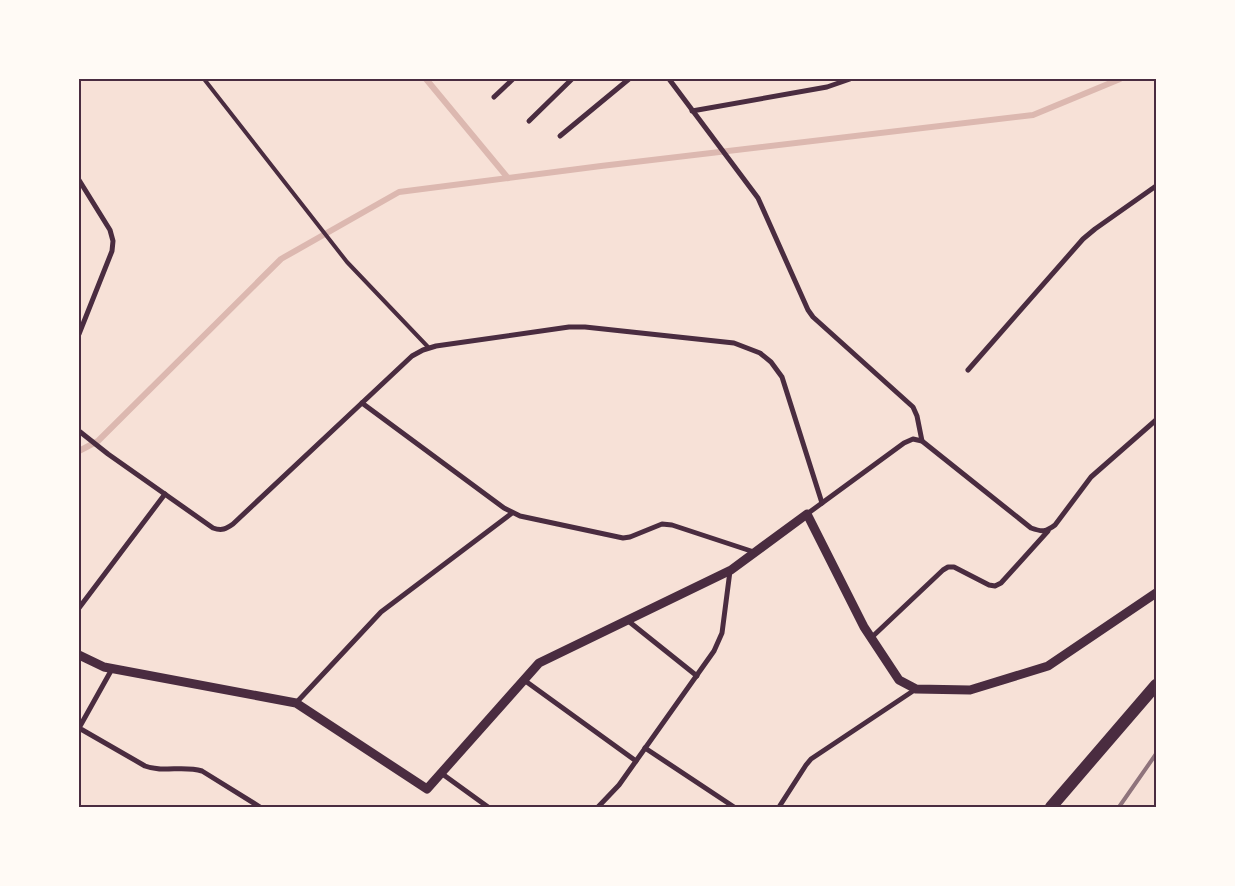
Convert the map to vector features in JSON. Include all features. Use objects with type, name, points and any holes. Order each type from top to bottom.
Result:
[{"type":"main road","points":[[1052,807],[1156,685]]},
{"type":"street","points":[[494,98],[513,79]]},
{"type":"street","points":[[530,121],[572,79]]},
{"type":"street","points":[[560,136],[629,79]]},
{"type":"street","points":[[669,79],[758,198],[808,310],[813,317],[913,407],[917,416],[922,441]]},
{"type":"street","points":[[692,111],[827,87],[850,79]]},
{"type":"street","points":[[79,180],[110,230],[114,241],[112,251],[79,334]]},
{"type":"street","points":[[968,370],[1083,239],[1156,186]]},
{"type":"street","points":[[79,432],[213,528],[220,530],[227,528],[412,356],[436,346],[560,328],[585,327],[734,343],[760,352],[771,362],[782,377],[822,503]]},
{"type":"street","points":[[362,403],[512,513],[623,538],[662,524],[672,525],[755,553]]},
{"type":"street","points":[[871,638],[948,566],[954,567],[989,585],[995,586],[1001,583],[1048,531],[1056,525],[1092,477],[1156,420]]},
{"type":"street","points":[[79,655],[112,669],[296,703],[427,789],[539,662],[730,570],[904,443],[913,439],[922,441],[1031,528],[1048,531]]},
{"type":"street","points":[[79,608],[165,494]]},
{"type":"street","points":[[296,703],[380,612],[512,513]]},
{"type":"street","points":[[807,514],[864,627],[899,680],[916,689],[970,690],[1048,666],[1156,593]]},
{"type":"street","points":[[598,807],[619,785],[714,651],[722,633],[730,570]]},
{"type":"street","points":[[628,620],[697,676]]},
{"type":"street","points":[[112,669],[79,728],[144,766],[153,769],[194,768],[202,771],[260,807]]},
{"type":"street","points":[[524,680],[636,761]]},
{"type":"street","points":[[779,807],[811,759],[916,689]]},
{"type":"street","points":[[645,748],[734,807]]},
{"type":"street","points":[[441,773],[488,807]]},
{"type":"lane","points":[[204,79],[348,262],[429,348]]},
{"type":"waterway","points":[[426,79],[508,178]]},
{"type":"waterway","points":[[79,451],[98,441],[281,259],[399,192],[1033,115],[1120,79]]},
{"type":"railway","points":[[1119,807],[1156,754]]}]
